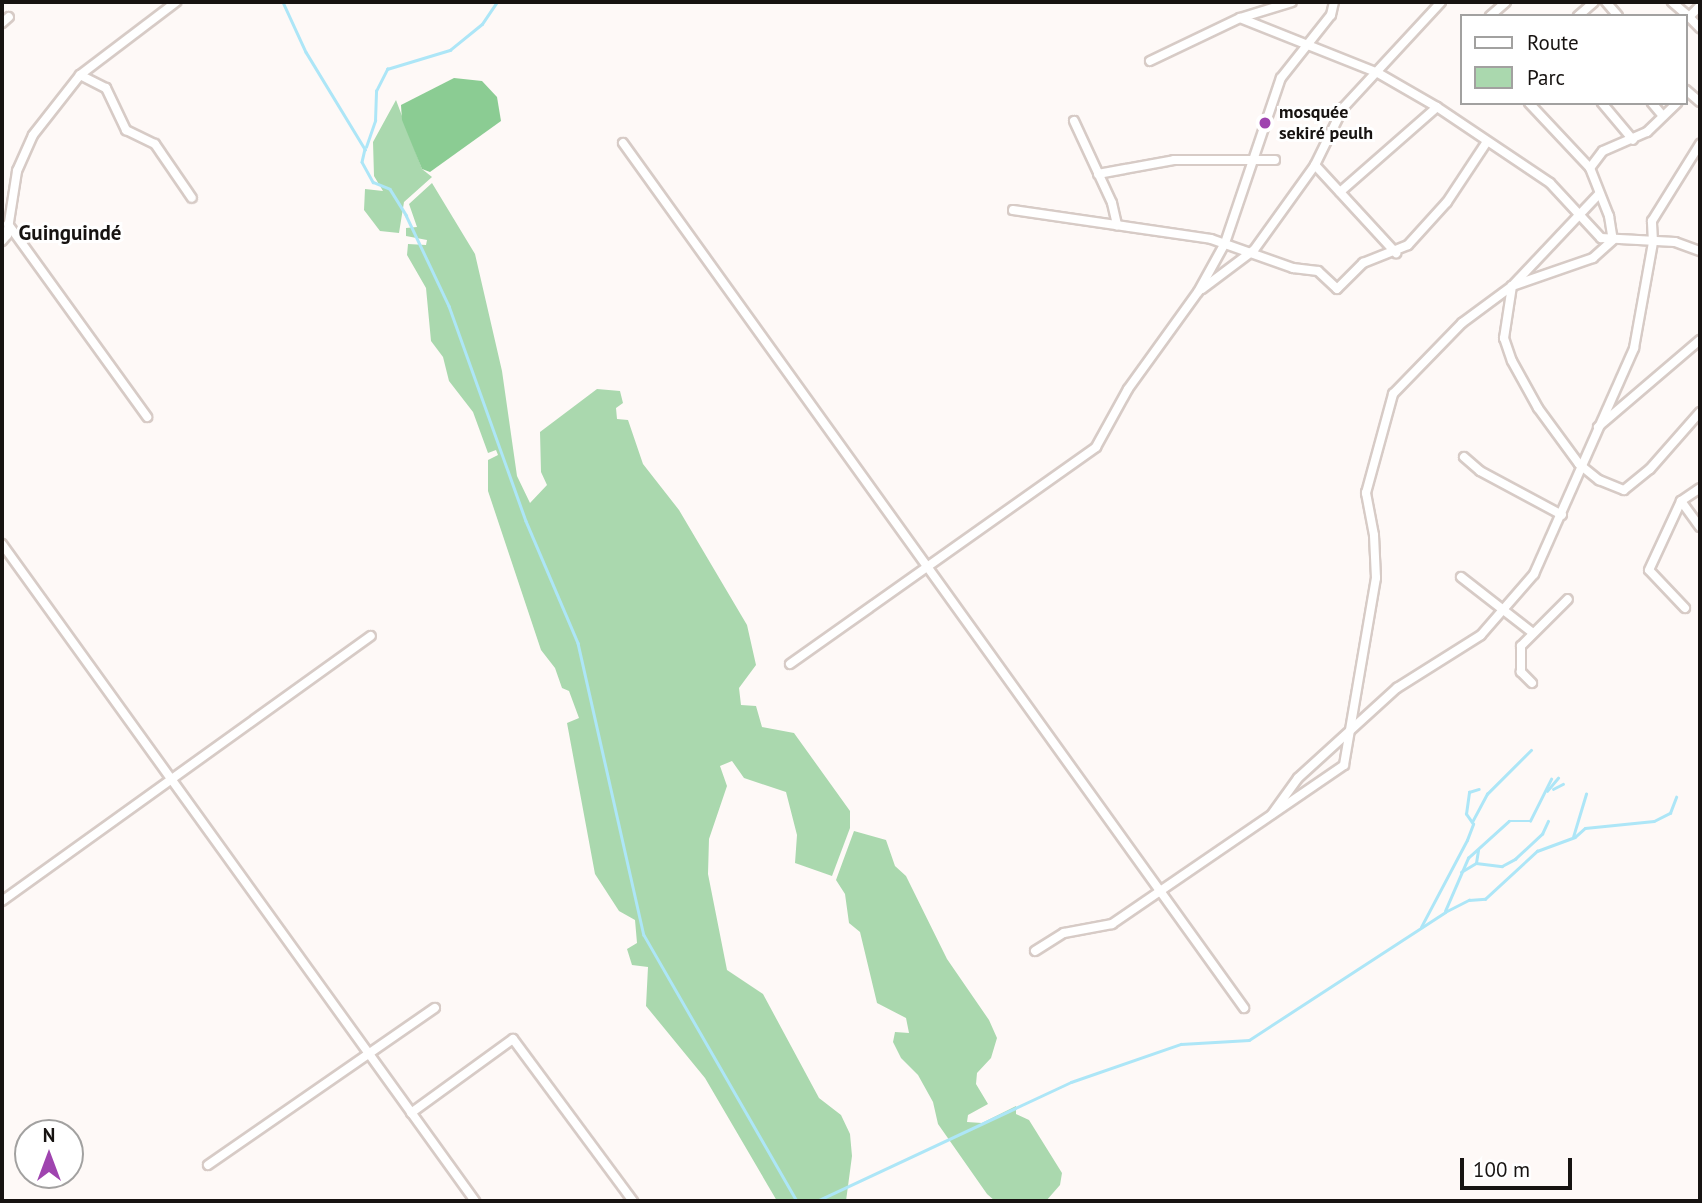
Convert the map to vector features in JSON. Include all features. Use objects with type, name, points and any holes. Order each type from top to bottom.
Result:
[{"type":"street","points":[[2,241],[17,171],[33,135],[80,75],[176,2]]},
{"type":"street","points":[[1150,61],[1240,18],[1292,2]]},
{"type":"street","points":[[790,664],[1096,447],[1128,389],[1198,292],[1225,243],[1250,160],[1280,78],[1331,15],[1334,2]]},
{"type":"street","points":[[1198,292],[1254,250],[1315,165],[1343,108],[1441,2]]},
{"type":"street","points":[[1491,14],[1506,2]]},
{"type":"street","points":[[1579,2],[1591,4]]},
{"type":"street","points":[[1672,2],[1687,14]]},
{"type":"street","points":[[1700,6],[1689,16],[1700,28]]},
{"type":"street","points":[[1240,18],[1378,73],[1437,107],[1486,143],[1549,183],[1601,238],[1675,242],[1700,250]]},
{"type":"street","points":[[80,75],[106,88],[126,130],[155,144],[192,198]]},
{"type":"street","points":[[1531,105],[1590,168],[1598,195],[1609,216],[1613,240]]},
{"type":"street","points":[[1604,105],[1633,140]]},
{"type":"street","points":[[1654,105],[1663,116]]},
{"type":"street","points":[[1590,168],[1603,151],[1633,140],[1674,105]]},
{"type":"street","points":[[1340,192],[1437,107]]},
{"type":"street","points":[[1074,121],[1117,225]]},
{"type":"street","points":[[623,143],[1244,1008]]},
{"type":"street","points":[[1013,210],[1117,225],[1254,250],[1293,268],[1318,271],[1337,289],[1363,263],[1396,253],[1433,220],[1486,143]]},
{"type":"street","points":[[1270,816],[1298,778],[1350,730],[1414,674],[1481,635],[1534,574],[1562,515],[1593,432],[1634,348],[1658,208],[1700,144]]},
{"type":"street","points":[[1098,174],[1174,160],[1275,160]]},
{"type":"street","points":[[1315,165],[1396,253]]},
{"type":"street","points":[[1035,951],[1064,933],[1112,924],[1344,765],[1376,578],[1374,535],[1366,493],[1388,408],[1398,387],[1436,353],[1445,339],[1512,286],[1598,195]]},
{"type":"street","points":[[5,220],[148,417]]},
{"type":"street","points":[[1512,286],[1593,258],[1613,240]]},
{"type":"street","points":[[1512,286],[1504,316],[1507,349],[1538,408],[1580,464],[1599,480],[1624,489],[1650,469],[1700,412]]},
{"type":"street","points":[[1593,432],[1699,344]]},
{"type":"street","points":[[1464,457],[1480,471],[1562,515]]},
{"type":"street","points":[[1685,608],[1649,570],[1681,501],[1700,488]]},
{"type":"street","points":[[1681,501],[1700,527]]},
{"type":"street","points":[[2,544],[173,777],[475,1201]]},
{"type":"street","points":[[1461,577],[1533,634]]},
{"type":"street","points":[[1532,683],[1521,672],[1521,646],[1568,599]]},
{"type":"street","points":[[2,901],[370,636]]},
{"type":"street","points":[[208,1165],[435,1008]]},
{"type":"street","points":[[411,1113],[513,1039],[633,1201]]},
{"type":"green space","points":[[454,78],[482,81],[497,97],[501,121],[430,172],[422,169],[402,120],[401,105]]},
{"type":"green space","points":[[396,100],[422,169],[432,177],[404,202],[399,233],[380,231],[364,210],[365,189],[383,191],[374,176],[373,142]]},
{"type":"green space","points":[[432,183],[475,254],[502,371],[517,476],[530,503],[547,485],[541,472],[540,432],[597,389],[620,391],[623,403],[616,408],[617,419],[628,420],[643,464],[679,510],[747,625],[756,665],[739,688],[741,705],[756,706],[762,727],[794,733],[850,811],[850,828],[832,876],[795,863],[797,835],[786,792],[744,778],[732,761],[720,766],[727,786],[709,839],[708,874],[727,970],[763,994],[819,1098],[841,1115],[850,1134],[852,1156],[846,1201],[777,1201],[705,1078],[646,1006],[648,967],[632,965],[627,949],[637,943],[635,920],[619,911],[595,874],[567,723],[579,718],[569,691],[562,688],[555,668],[541,650],[488,491],[488,460],[498,455],[496,450],[488,453],[473,412],[449,381],[443,357],[431,341],[426,288],[407,255],[408,244],[426,245],[427,240],[406,236],[406,228],[417,227],[409,204]]},
{"type":"green space","points":[[854,831],[886,840],[895,866],[906,876],[947,959],[989,1020],[997,1038],[991,1058],[977,1073],[976,1084],[988,1104],[968,1115],[967,1122],[982,1123],[1016,1106],[1016,1114],[1029,1120],[1062,1173],[1060,1185],[1046,1201],[995,1201],[987,1194],[938,1124],[933,1102],[918,1075],[901,1058],[893,1042],[895,1032],[909,1033],[906,1018],[877,1003],[860,932],[849,923],[845,894],[836,880]]},
{"type":"waterway","points":[[283,2],[306,52],[365,149],[362,162],[373,182],[390,189],[406,215],[449,306],[526,521],[578,643],[644,935],[797,1201]]},
{"type":"waterway","points":[[366,147],[375,121],[376,91],[387,69],[450,50],[482,24],[497,2]]},
{"type":"waterway","points":[[1472,822],[1487,794],[1531,750]]},
{"type":"waterway","points":[[1547,791],[1558,778]]},
{"type":"waterway","points":[[1445,911],[1468,858],[1509,821],[1530,821],[1551,779]]},
{"type":"waterway","points":[[1553,789],[1563,784]]},
{"type":"waterway","points":[[1421,927],[1467,840],[1473,824],[1466,814],[1469,792],[1479,789]]},
{"type":"waterway","points":[[1573,837],[1586,794]]},
{"type":"waterway","points":[[817,1201],[1071,1082],[1181,1044],[1249,1040],[1445,912],[1469,900],[1485,899],[1537,851],[1575,837],[1585,828],[1654,821],[1670,813],[1676,797]]},
{"type":"waterway","points":[[1476,863],[1502,866],[1515,859],[1542,834],[1548,821]]},
{"type":"waterway","points":[[1461,872],[1476,863],[1478,850]]},
{"type":"place","name":"mosquée sekiré peulh","points":[[1265,123]]},
{"type":"district","name":"Guinguindé","points":[[70,233]]}]
